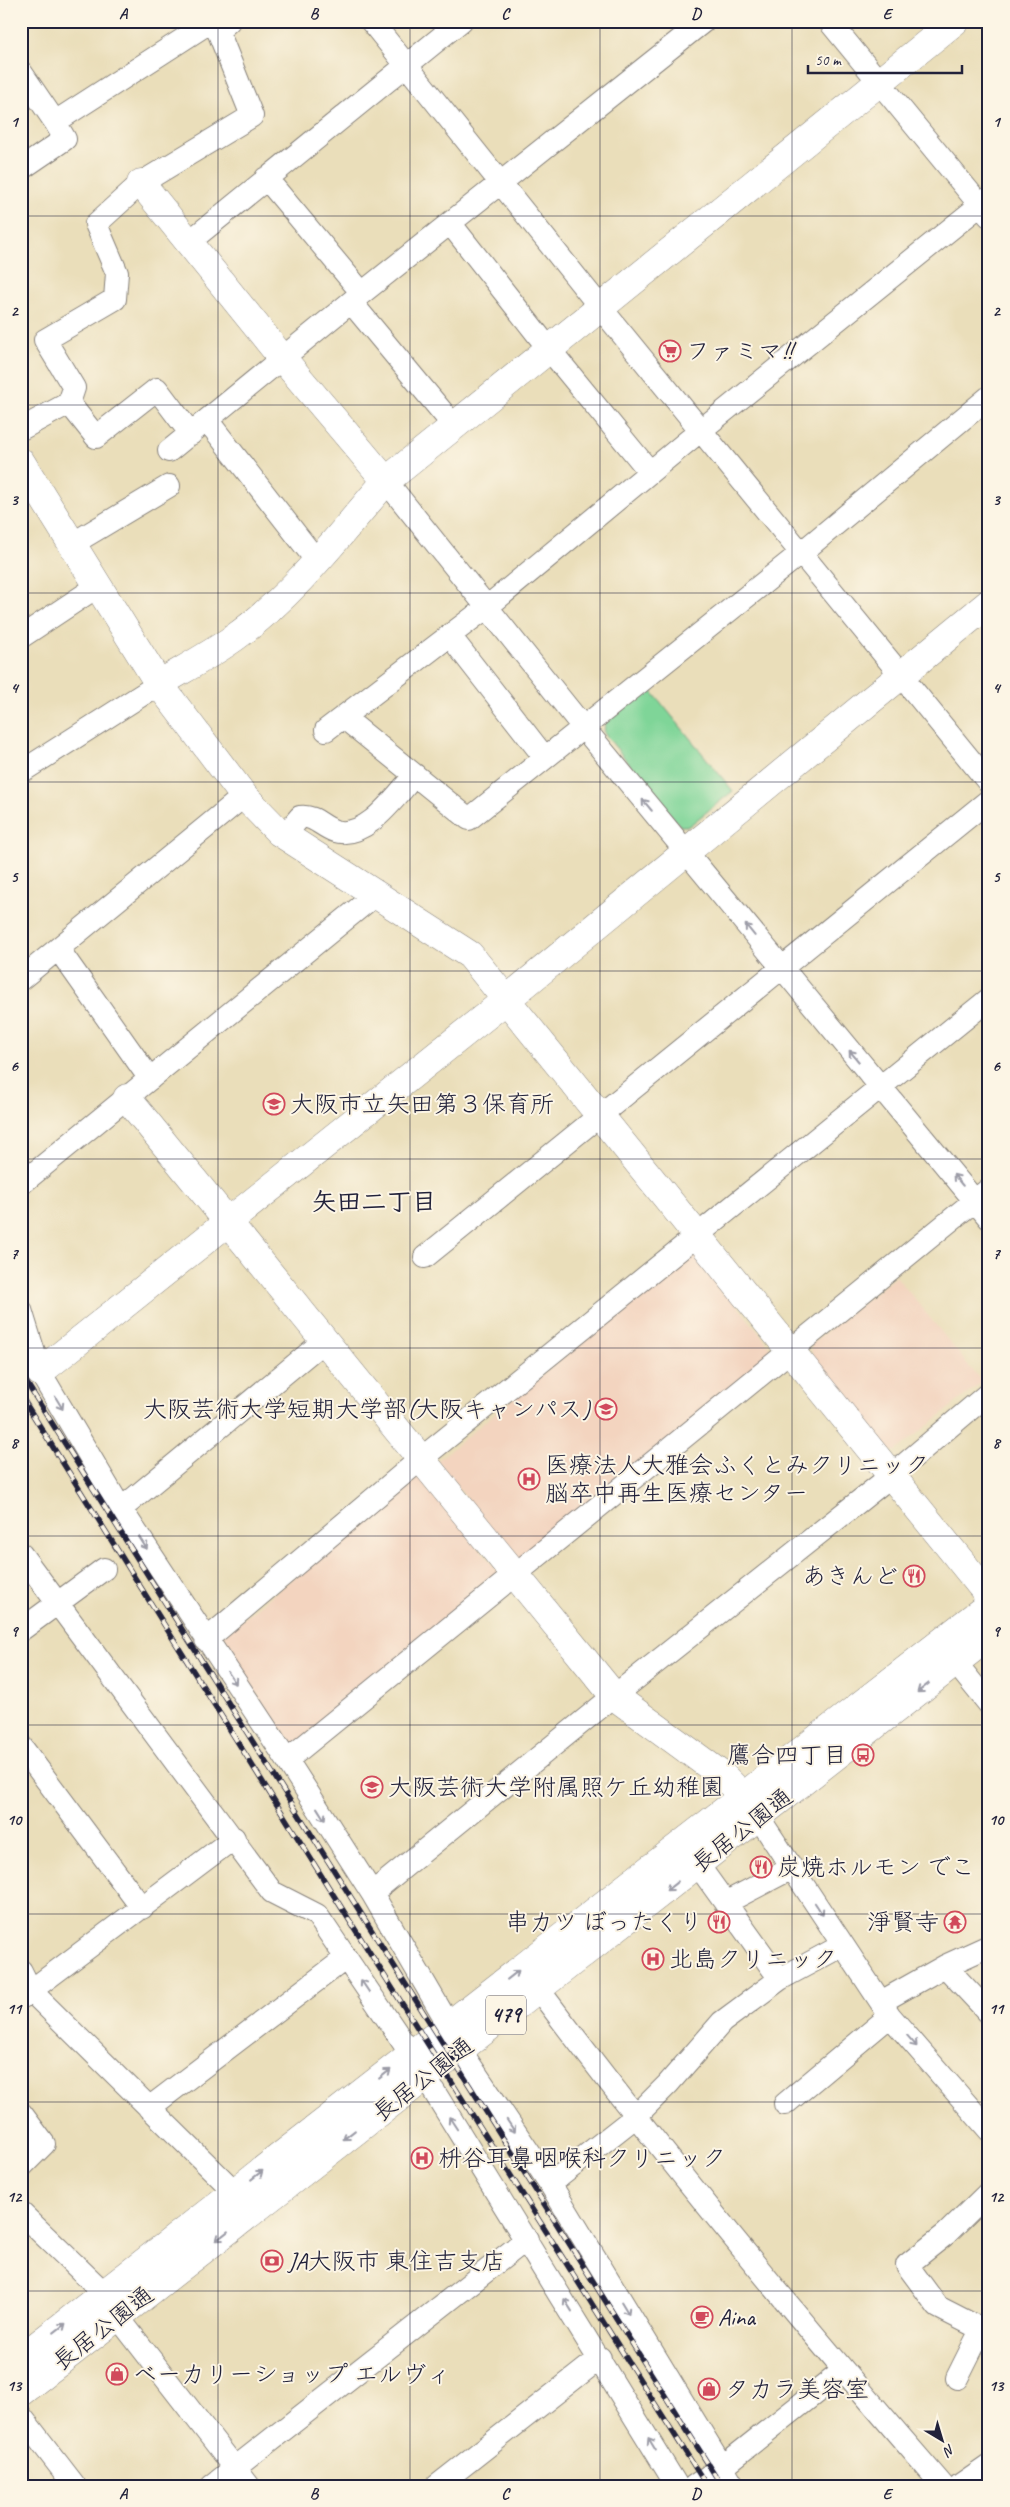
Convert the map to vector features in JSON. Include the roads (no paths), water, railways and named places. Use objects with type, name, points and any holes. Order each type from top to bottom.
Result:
[{"type":"main road","points":[[159,684],[234,638],[275,602],[316,560],[386,481],[955,21]]},
{"type":"main road","points":[[141,183],[386,481]]},
{"type":"main road","points":[[21,462],[159,684],[244,796],[284,836],[470,955],[989,1596]]},
{"type":"main road","points":[[40,1372],[506,1000],[900,674],[989,603]]},
{"type":"main road","points":[[127,1098],[614,1696],[723,1776],[743,1796],[759,1818]]},
{"type":"main road","name":"長居公園通","points":[[21,2392],[118,2317],[417,2066],[449,2025],[989,1605]]},
{"type":"main road","name":"長居公園通","points":[[21,2358],[235,2192],[417,2066],[460,2050],[759,1818],[989,1636]]},
{"type":"street","points":[[371,21],[600,307],[989,783]]},
{"type":"street","points":[[189,242],[461,21]]},
{"type":"street","points":[[169,451],[356,298],[502,184],[704,21]]},
{"type":"street","points":[[829,21],[879,84],[986,206],[701,430],[487,607],[334,723],[414,775],[469,819],[801,553],[989,396]]},
{"type":"street","points":[[21,429],[69,403],[74,388],[45,340],[115,299],[117,273],[96,224],[141,183],[252,116],[217,24],[55,122]]},
{"type":"street","points":[[21,72],[65,140],[21,168]]},
{"type":"street","points":[[266,178],[454,426]]},
{"type":"street","points":[[450,223],[548,349],[650,472]]},
{"type":"street","points":[[69,403],[96,436],[157,389],[199,427],[316,560]]},
{"type":"street","points":[[386,481],[583,727],[780,968],[880,1087],[982,1195],[989,1218]]},
{"type":"street","points":[[72,544],[168,486]]},
{"type":"street","points":[[21,637],[98,586]]},
{"type":"street","points":[[450,636],[546,758]]},
{"type":"street","points":[[21,772],[159,684]]},
{"type":"street","points":[[284,836],[300,817],[308,816],[336,831],[356,831],[369,824],[414,775]]},
{"type":"street","points":[[21,979],[59,950],[244,796]]},
{"type":"street","points":[[425,1257],[989,800]]},
{"type":"street","points":[[21,1184],[375,895]]},
{"type":"street","points":[[59,950],[150,1080]]},
{"type":"street","points":[[206,1640],[422,1458],[989,999]]},
{"type":"street","points":[[287,1760],[982,1195]]},
{"type":"street","points":[[21,1310],[40,1372],[121,1509],[287,1760],[372,1893],[449,2025],[460,2050],[549,2182],[734,2486]]},
{"type":"street","points":[[121,1509],[325,1340]]},
{"type":"street","points":[[372,1893],[614,1696],[891,1476],[989,1393]]},
{"type":"street","points":[[21,1554],[234,1838],[272,1892],[317,1915],[417,2066],[527,2239],[677,2486]]},
{"type":"street","points":[[21,1630],[104,1568]]},
{"type":"street","points":[[955,1662],[989,1704]]},
{"type":"street","points":[[21,1746],[142,1908]]},
{"type":"street","points":[[759,1818],[885,2009],[989,2130]]},
{"type":"street","points":[[234,1838],[142,1908],[25,1987],[235,2192]]},
{"type":"street","points":[[698,1865],[780,1979]]},
{"type":"street","points":[[725,1903],[792,1868]]},
{"type":"street","points":[[549,2182],[560,2176],[635,2117],[668,2084],[722,2022],[780,1979],[843,1945]]},
{"type":"street","points":[[785,2104],[885,2009],[945,1966],[989,1946]]},
{"type":"street","points":[[150,2108],[346,1958]]},
{"type":"street","points":[[945,1966],[989,2013]]},
{"type":"street","points":[[539,1990],[635,2117],[843,2370],[943,2486]]},
{"type":"street","points":[[21,2113],[44,2144],[21,2167]]},
{"type":"street","points":[[957,2378],[986,2326],[938,2307],[907,2265],[946,2234],[989,2192]]},
{"type":"street","points":[[21,2213],[104,2293]]},
{"type":"street","points":[[212,2486],[527,2239]]},
{"type":"street","points":[[118,2317],[249,2486]]},
{"type":"street","points":[[437,2486],[600,2358]]},
{"type":"street","points":[[694,2486],[722,2467],[843,2370]]},
{"type":"street","points":[[21,2416],[75,2486]]},
{"type":"street","points":[[960,2486],[989,2466]]},
{"type":"railway","points":[[21,1374],[722,2486]]},
{"type":"railway","points":[[21,1396],[707,2486]]},
{"type":"place","name":"ファミマ!!","points":[[670,351]]},
{"type":"place","name":"大阪市立矢田第３保育所","points":[[274,1104]]},
{"type":"place","name":"大阪芸術大学短期大学部(大阪キャンパス)","points":[[606,1409]]},
{"type":"place","name":"医療法人大雅会ふくとみクリニック 脳卒中再生医療センター","points":[[529,1479]]},
{"type":"place","name":"あきんど","points":[[914,1576]]},
{"type":"place","name":"鷹合四丁目","points":[[863,1755]]},
{"type":"place","name":"大阪芸術大学附属照ケ丘幼稚園","points":[[372,1787]]},
{"type":"place","name":"炭焼ホルモン でこ","points":[[761,1867]]},
{"type":"place","name":"串カツ ぼったくり","points":[[719,1922]]},
{"type":"place","name":"淨賢寺","points":[[955,1922]]},
{"type":"place","name":"北島クリニック","points":[[653,1959]]},
{"type":"place","name":"枡谷耳鼻咽喉科クリニック","points":[[422,2158]]},
{"type":"place","name":"JA大阪市 東住吉支店","points":[[272,2261]]},
{"type":"place","name":"Aina","points":[[702,2317]]},
{"type":"place","name":"ベーカリーショップ エルヴィ","points":[[117,2374]]},
{"type":"place","name":"タカラ美容室","points":[[709,2389]]},
{"type":"district","name":"矢田二丁目","points":[[374,1202]]}]
